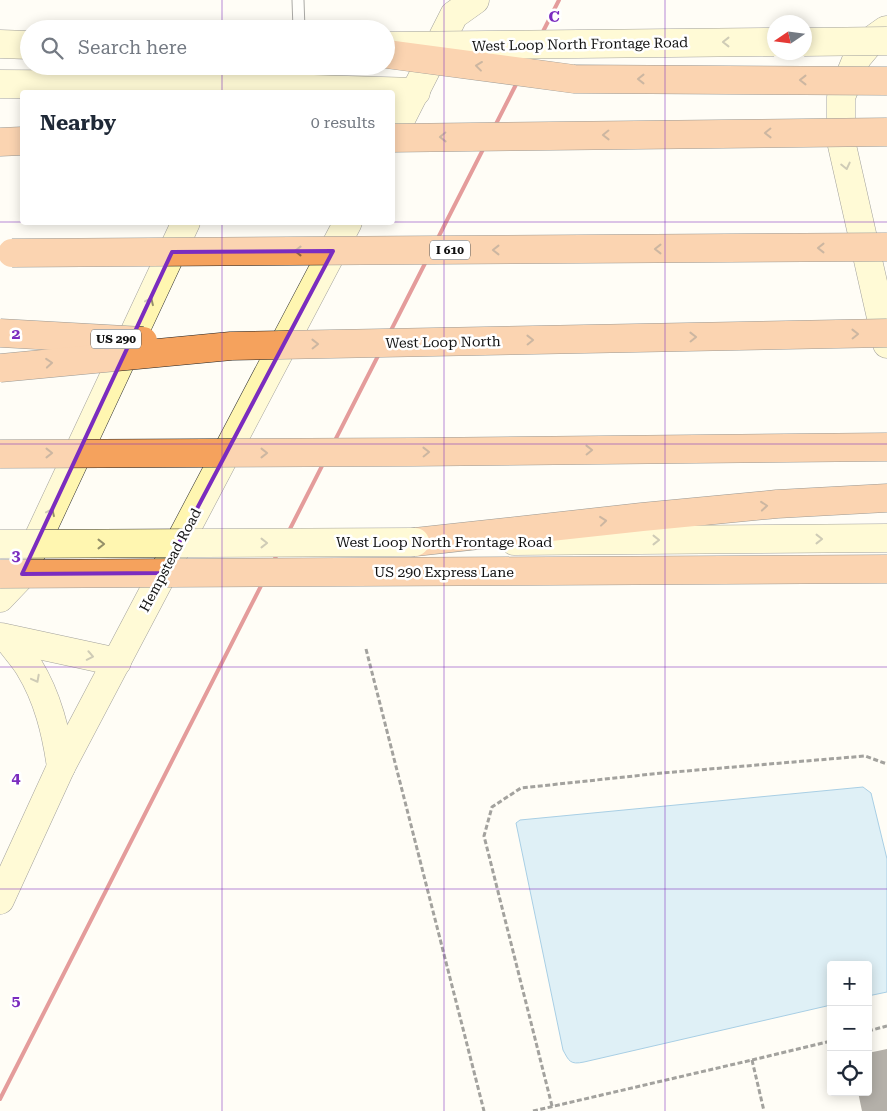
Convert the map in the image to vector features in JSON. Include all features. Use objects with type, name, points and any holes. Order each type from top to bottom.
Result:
[{"type":"highway","points":[[395,55],[574,79],[887,81]]},
{"type":"highway","points":[[395,138],[887,132]]},
{"type":"highway","points":[[0,142],[20,142]]},
{"type":"highway","name":"I 610","points":[[6,253],[887,247]]},
{"type":"highway","name":"US 290","points":[[0,332],[232,346]]},
{"type":"highway","name":"West Loop North","points":[[0,368],[232,346],[887,333]]},
{"type":"highway","points":[[0,454],[887,447]]},
{"type":"highway","points":[[415,542],[680,513],[777,504],[887,498]]},
{"type":"highway","name":"US 290 Express Lane","points":[[0,574],[887,569]]},
{"type":"main road","points":[[395,132],[459,5]]},
{"type":"main road","points":[[887,29],[872,40],[857,58],[841,97],[841,141],[887,344]]},
{"type":"main road","name":"West Loop North Frontage Road","points":[[395,46],[767,42]]},
{"type":"main road","points":[[812,42],[887,42]]},
{"type":"main road","points":[[0,44],[20,45]]},
{"type":"main road","points":[[0,84],[182,89],[300,78],[416,92]]},
{"type":"main road","points":[[0,598],[20,577],[185,225]]},
{"type":"main road","name":"Hempstead Road","points":[[0,900],[61,767],[346,225]]},
{"type":"main road","name":"West Loop North Frontage Road","points":[[0,544],[887,538]]},
{"type":"main road","points":[[4,638],[117,662]]},
{"type":"main road","points":[[4,638],[28,666],[44,697],[56,734],[61,767]]},
{"type":"lane","points":[[298,0],[299,20]]},
{"type":"path","points":[[366,649],[484,1111]]},
{"type":"path","points":[[552,1106],[484,836],[492,807],[521,788],[866,756],[887,764]]},
{"type":"path","points":[[872,1030],[887,1026]]},
{"type":"path","points":[[532,1111],[827,1041]]},
{"type":"path","points":[[752,1060],[764,1111]]},
{"type":"highlighted area","points":[[333,251],[163,573],[22,574],[172,252]]},
{"type":"water","points":[[863,787],[871,793],[887,859],[887,992],[872,995],[872,961],[827,961],[827,1006],[584,1062],[576,1063],[570,1061],[563,1050],[516,823],[520,820]]},
{"type":"building","points":[[887,1049],[887,1111],[862,1111],[859,1096],[872,1096],[872,1052]]},
{"type":"railway","points":[[0,1099],[559,0]]}]
